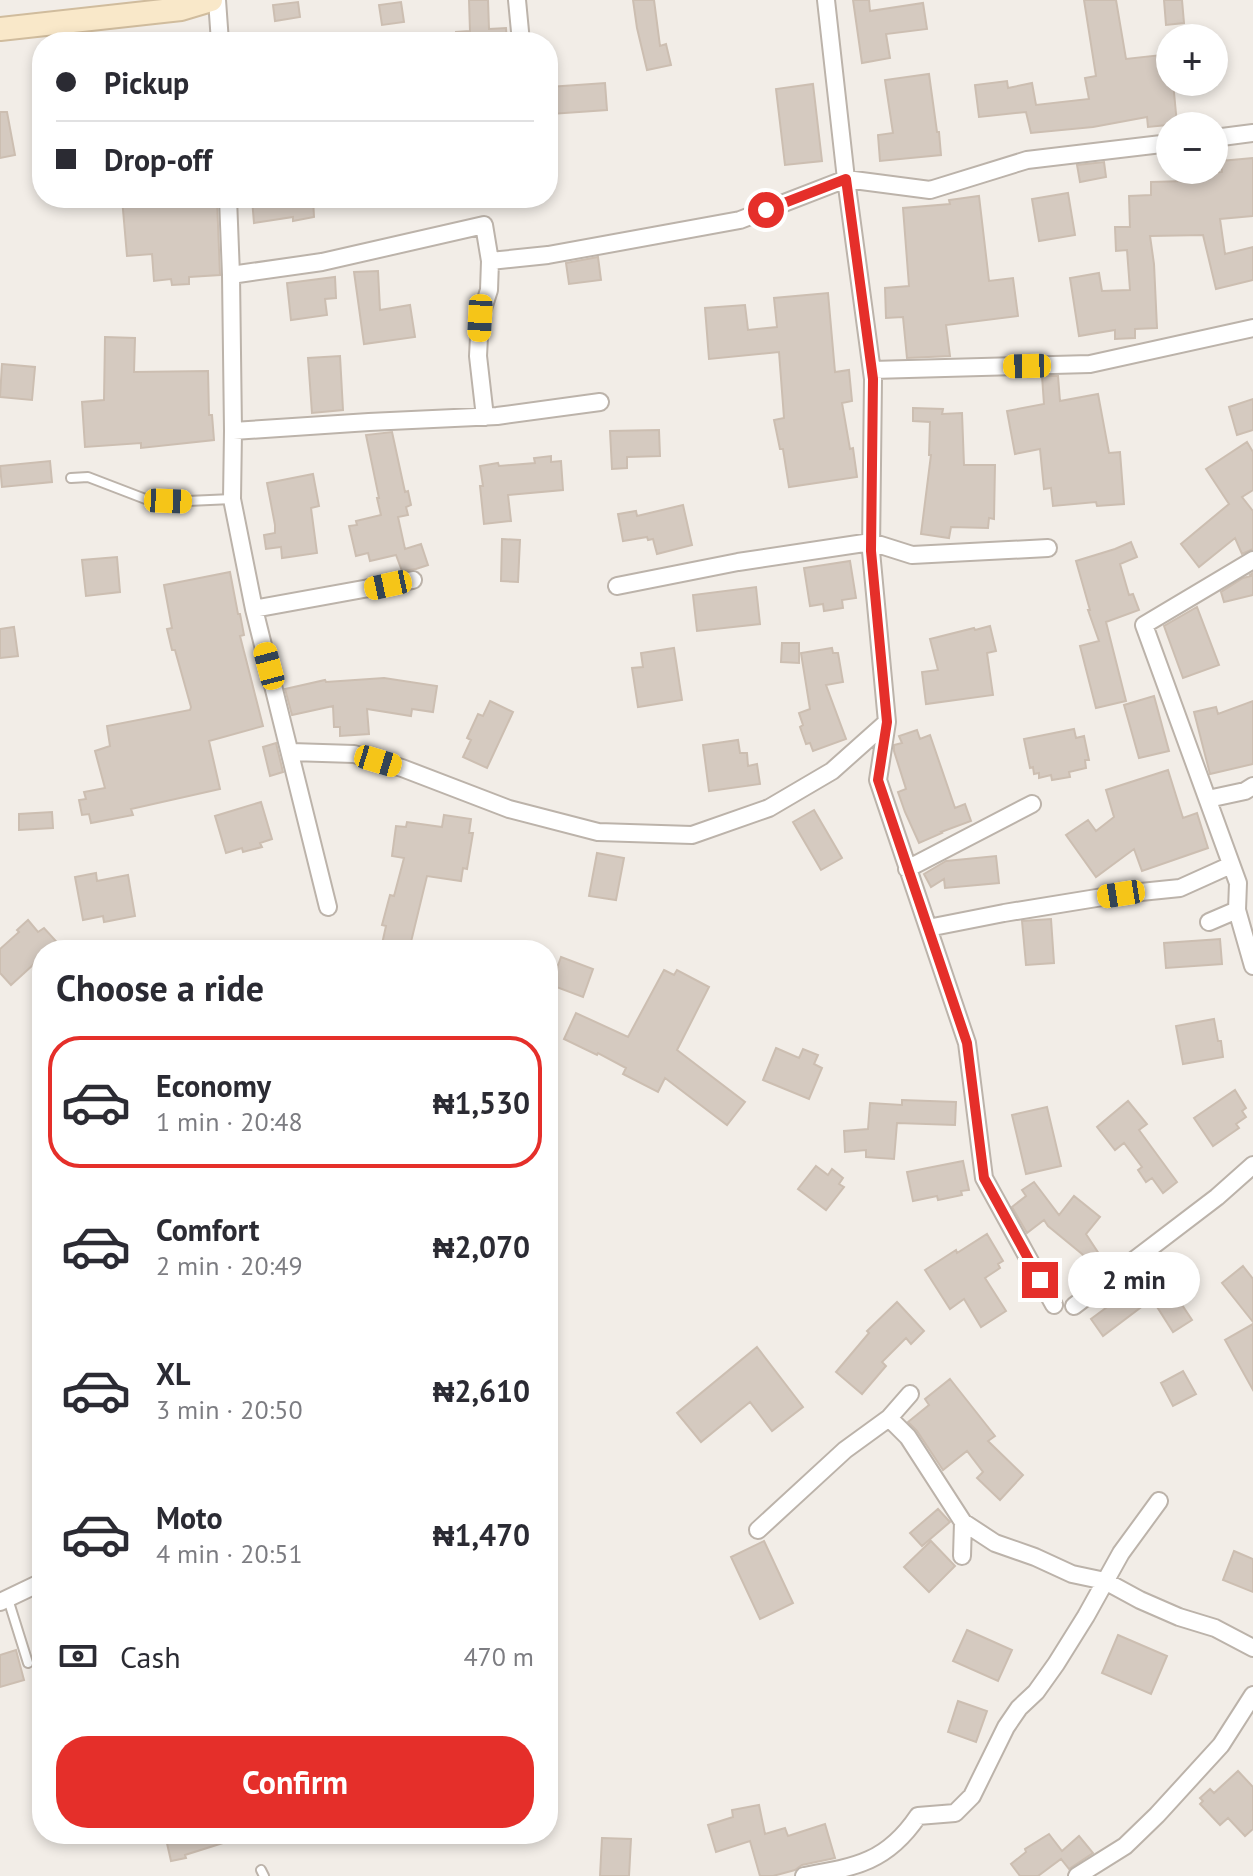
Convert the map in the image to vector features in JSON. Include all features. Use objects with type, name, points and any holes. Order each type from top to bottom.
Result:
[{"type":"main road","points":[[0,29],[214,0]]},
{"type":"street","points":[[214,0],[219,32]]},
{"type":"street","points":[[517,0],[520,32]]},
{"type":"street","points":[[826,0],[872,370],[871,542],[887,722],[878,780],[967,1043],[984,1178],[1054,1305]]},
{"type":"street","points":[[1228,136],[1253,133]]},
{"type":"street","points":[[490,261],[548,255],[740,220],[846,179],[930,190],[1027,160],[1156,145]]},
{"type":"street","points":[[228,208],[232,499],[254,609],[328,907]]},
{"type":"street","points":[[231,275],[322,262],[484,225],[490,261],[489,290],[480,318],[478,356],[485,417]]},
{"type":"street","points":[[872,370],[1090,364],[1253,328]]},
{"type":"street","points":[[233,431],[485,417],[600,402]]},
{"type":"street","points":[[617,586],[738,562],[871,542],[912,555],[1048,548]]},
{"type":"street","points":[[1253,560],[1144,625],[1238,883],[1237,910],[1253,966]]},
{"type":"street","points":[[254,609],[413,580]]},
{"type":"street","points":[[291,752],[354,754],[402,768],[509,809],[598,832],[692,835],[782,801],[832,771],[887,722]]},
{"type":"street","points":[[1208,799],[1245,791],[1253,786]]},
{"type":"street","points":[[907,869],[1032,804]]},
{"type":"street","points":[[928,928],[1106,896],[1180,888],[1231,865]]},
{"type":"street","points":[[1209,922],[1237,910]]},
{"type":"street","points":[[1074,1306],[1217,1197],[1253,1165]]},
{"type":"street","points":[[758,1530],[845,1450],[889,1418],[910,1394]]},
{"type":"street","points":[[889,1418],[908,1437],[963,1522],[995,1543],[1072,1574],[1105,1581],[1140,1600],[1215,1628],[1253,1648]]},
{"type":"street","points":[[804,1876],[861,1865],[886,1851],[905,1835],[918,1816],[955,1813],[972,1796],[1006,1727],[1056,1664],[1121,1553],[1159,1501]]},
{"type":"street","points":[[962,1556],[963,1522]]},
{"type":"street","points":[[4,1600],[32,1587]]},
{"type":"street","points":[[1077,1876],[1125,1846],[1157,1815],[1221,1745],[1253,1695]]},
{"type":"lane","points":[[71,478],[88,477],[148,500],[232,499]]},
{"type":"lane","points":[[4,1600],[28,1663]]},
{"type":"building","points":[[469,0],[488,0],[489,29],[506,28],[506,32],[456,32],[470,31]]},
{"type":"building","points":[[633,0],[654,0],[660,46],[666,44],[671,65],[647,70]]},
{"type":"building","points":[[853,0],[869,0],[870,11],[923,3],[927,29],[886,34],[890,58],[862,63]]},
{"type":"building","points":[[1084,0],[1116,0],[1126,59],[1156,56],[1156,96],[1174,96],[1176,112],[1156,112],[1156,126],[1148,127],[1147,117],[1093,127],[1031,133],[1026,112],[979,117],[975,85],[1007,81],[1008,88],[1032,83],[1036,105],[1089,99],[1085,78],[1096,76]]},
{"type":"building","points":[[1164,0],[1182,0],[1184,23],[1166,24]]},
{"type":"building","points":[[298,2],[300,17],[275,21],[273,5]]},
{"type":"building","points":[[401,2],[404,22],[382,25],[379,5]]},
{"type":"building","points":[[929,74],[941,155],[880,161],[878,135],[893,133],[885,80]]},
{"type":"building","points":[[605,83],[607,110],[558,114],[558,86]]},
{"type":"building","points":[[813,84],[822,161],[785,165],[776,89]]},
{"type":"building","points":[[0,112],[7,112],[15,155],[0,158]]},
{"type":"building","points":[[1253,158],[1253,216],[1220,219],[1225,254],[1253,247],[1253,280],[1216,289],[1203,235],[1150,236],[1157,328],[1135,329],[1135,338],[1115,339],[1115,330],[1079,336],[1070,278],[1099,273],[1102,291],[1130,290],[1127,250],[1116,251],[1115,227],[1130,227],[1129,196],[1151,195],[1151,182],[1228,184],[1228,160]]},
{"type":"building","points":[[1104,162],[1106,177],[1080,182],[1077,165]]},
{"type":"building","points":[[1068,193],[1075,235],[1039,241],[1032,199]]},
{"type":"building","points":[[979,196],[989,281],[1013,278],[1018,316],[946,325],[950,356],[907,358],[903,317],[886,318],[885,288],[909,286],[903,208],[950,204],[949,200]]},
{"type":"building","points":[[123,208],[217,208],[220,275],[189,277],[189,284],[172,285],[171,279],[154,281],[152,254],[127,256]]},
{"type":"building","points":[[253,208],[314,208],[314,217],[254,223]]},
{"type":"building","points":[[598,257],[601,280],[569,284],[566,263]]},
{"type":"building","points":[[378,271],[380,310],[410,305],[415,337],[364,344],[354,272]]},
{"type":"building","points":[[335,277],[336,298],[325,299],[327,315],[291,320],[287,283]]},
{"type":"building","points":[[828,293],[835,372],[849,370],[852,401],[842,403],[857,477],[789,487],[783,449],[780,449],[774,420],[784,418],[779,352],[709,359],[705,308],[745,305],[748,330],[777,327],[774,298]]},
{"type":"building","points":[[105,337],[135,338],[134,372],[208,371],[209,415],[212,415],[214,440],[141,448],[141,443],[85,447],[82,402],[104,400]]},
{"type":"building","points":[[340,356],[343,410],[312,413],[308,358]]},
{"type":"building","points":[[2,364],[35,367],[32,400],[0,397]]},
{"type":"building","points":[[1042,376],[1058,376],[1060,401],[1098,394],[1109,453],[1120,452],[1124,504],[1097,506],[1096,502],[1053,506],[1051,488],[1044,489],[1040,449],[1015,454],[1007,411],[1044,404]]},
{"type":"building","points":[[1253,399],[1253,430],[1237,435],[1229,407]]},
{"type":"building","points":[[913,408],[943,409],[942,414],[962,413],[964,465],[995,465],[994,519],[989,518],[988,528],[951,527],[949,538],[921,534],[931,455],[930,422],[913,421]]},
{"type":"building","points":[[659,430],[660,456],[627,457],[627,468],[612,469],[610,431]]},
{"type":"building","points":[[392,432],[405,492],[408,491],[411,505],[406,507],[408,515],[398,517],[405,549],[421,544],[428,565],[402,571],[396,555],[370,561],[368,553],[356,556],[349,526],[357,525],[356,521],[381,515],[366,435]]},
{"type":"building","points":[[1247,442],[1253,452],[1253,490],[1242,497],[1253,511],[1253,549],[1242,554],[1235,538],[1199,567],[1181,544],[1229,504],[1206,469]]},
{"type":"building","points":[[551,456],[551,462],[561,461],[563,490],[508,495],[511,521],[484,524],[480,466],[535,463],[534,458]]},
{"type":"building","points":[[50,461],[52,482],[2,487],[0,466]]},
{"type":"building","points":[[313,474],[319,506],[311,508],[317,553],[282,558],[281,547],[266,549],[264,535],[275,533],[267,483]]},
{"type":"building","points":[[683,505],[692,545],[657,554],[653,539],[623,541],[618,514],[636,511],[637,516]]},
{"type":"building","points":[[502,539],[520,540],[518,582],[501,581]]},
{"type":"building","points":[[1131,542],[1137,557],[1120,564],[1129,595],[1133,594],[1139,610],[1106,622],[1126,701],[1096,708],[1080,646],[1099,641],[1076,561]]},
{"type":"building","points":[[117,557],[120,592],[86,596],[82,560]]},
{"type":"building","points":[[850,561],[856,598],[842,600],[843,608],[824,611],[823,604],[810,606],[804,568]]},
{"type":"building","points":[[230,572],[244,635],[240,636],[263,726],[209,741],[220,789],[131,809],[133,815],[91,823],[89,814],[82,815],[79,800],[86,799],[84,792],[105,788],[95,751],[110,746],[107,726],[190,710],[191,707],[167,629],[172,628],[164,585]]},
{"type":"building","points":[[1253,573],[1253,595],[1224,602],[1221,592]]},
{"type":"building","points":[[756,587],[760,624],[697,631],[693,595]]},
{"type":"building","points":[[1197,607],[1219,665],[1183,678],[1164,626]]},
{"type":"building","points":[[990,626],[996,651],[987,653],[993,695],[926,704],[922,672],[938,670],[930,639]]},
{"type":"building","points":[[14,627],[18,656],[0,658],[0,629]]},
{"type":"building","points":[[782,643],[799,643],[799,663],[781,662]]},
{"type":"building","points":[[674,648],[682,700],[638,707],[632,668],[643,667],[641,653]]},
{"type":"building","points":[[832,648],[833,653],[838,653],[843,682],[826,685],[846,739],[813,751],[810,743],[806,744],[800,727],[803,725],[799,713],[810,709],[801,653]]},
{"type":"building","points":[[384,678],[437,686],[433,712],[412,709],[411,716],[367,709],[369,734],[340,736],[340,727],[334,727],[333,706],[292,715],[285,689],[325,680]]},
{"type":"building","points":[[1154,696],[1169,751],[1139,758],[1124,705]]},
{"type":"building","points":[[490,701],[513,712],[487,768],[463,757],[471,740],[467,738],[478,714],[483,716]]},
{"type":"building","points":[[1253,701],[1253,764],[1210,774],[1194,712],[1216,707],[1218,714]]},
{"type":"building","points":[[1074,729],[1076,738],[1084,736],[1089,760],[1085,760],[1086,768],[1069,772],[1070,777],[1052,780],[1051,775],[1039,778],[1039,773],[1034,774],[1033,767],[1030,768],[1024,739]]},
{"type":"building","points":[[917,730],[920,739],[930,735],[955,808],[965,804],[971,821],[919,843],[898,792],[906,789],[894,751],[894,745],[902,743],[899,736]]},
{"type":"building","points":[[738,740],[740,753],[747,753],[748,766],[757,764],[760,784],[709,791],[703,745]]},
{"type":"building","points":[[276,743],[283,772],[270,776],[263,747]]},
{"type":"building","points":[[1168,770],[1183,818],[1197,813],[1208,848],[1142,871],[1134,849],[1096,877],[1066,835],[1088,820],[1096,831],[1114,817],[1106,790]]},
{"type":"building","points":[[261,802],[272,839],[260,843],[262,847],[226,853],[215,816]]},
{"type":"building","points":[[814,810],[842,858],[821,870],[793,822]]},
{"type":"building","points":[[52,812],[53,828],[19,830],[19,814]]},
{"type":"building","points":[[444,815],[471,819],[469,833],[473,833],[467,869],[463,868],[461,881],[427,876],[411,940],[383,940],[386,926],[382,925],[404,858],[392,856],[396,826],[406,827],[407,822],[442,827]]},
{"type":"building","points":[[597,853],[624,858],[616,900],[589,896]]},
{"type":"building","points":[[996,856],[999,883],[945,888],[944,879],[931,887],[924,874],[946,861]]},
{"type":"building","points":[[96,873],[97,881],[128,875],[135,916],[104,922],[103,916],[83,920],[75,877]]},
{"type":"building","points":[[1051,919],[1054,963],[1026,965],[1022,921]]},
{"type":"building","points":[[28,920],[38,932],[44,928],[55,940],[32,940],[32,966],[11,985],[0,973],[0,949],[19,932],[17,930]]},
{"type":"building","points":[[1220,939],[1222,964],[1166,968],[1164,943]]},
{"type":"building","points":[[561,957],[593,969],[583,997],[558,988]]},
{"type":"building","points":[[664,970],[674,975],[677,970],[709,987],[677,1050],[745,1102],[727,1125],[665,1078],[658,1092],[623,1074],[626,1068],[564,1039],[576,1013],[628,1037]]},
{"type":"building","points":[[1214,1019],[1223,1057],[1183,1064],[1176,1026]]},
{"type":"building","points":[[776,1048],[799,1058],[803,1049],[818,1055],[814,1064],[822,1068],[809,1099],[763,1080]]},
{"type":"building","points":[[1235,1090],[1246,1108],[1242,1111],[1246,1117],[1236,1124],[1239,1128],[1213,1146],[1194,1118]]},
{"type":"building","points":[[902,1100],[956,1102],[955,1125],[897,1123],[894,1159],[866,1157],[866,1150],[845,1152],[844,1131],[868,1129],[870,1103],[902,1105]]},
{"type":"building","points":[[1128,1101],[1147,1124],[1139,1130],[1177,1182],[1163,1193],[1152,1178],[1146,1182],[1138,1170],[1142,1167],[1124,1143],[1115,1150],[1097,1127]]},
{"type":"building","points":[[1047,1107],[1061,1166],[1026,1174],[1012,1115]]},
{"type":"building","points":[[963,1161],[969,1190],[961,1191],[962,1195],[938,1200],[937,1196],[913,1201],[907,1172]]},
{"type":"building","points":[[816,1166],[828,1175],[832,1169],[843,1178],[839,1184],[844,1187],[826,1210],[798,1189]]},
{"type":"building","points":[[1034,1182],[1059,1215],[1074,1196],[1100,1217],[1086,1234],[1107,1266],[1096,1274],[1082,1254],[1044,1220],[1027,1233],[1012,1207],[1026,1196],[1022,1190]]},
{"type":"building","points":[[987,1234],[1003,1261],[998,1264],[1000,1268],[985,1278],[1006,1311],[981,1327],[964,1299],[950,1309],[925,1270]]},
{"type":"building","points":[[1243,1266],[1253,1279],[1253,1322],[1222,1283]]},
{"type":"building","points":[[1161,1273],[1192,1320],[1173,1332],[1152,1299],[1103,1336],[1091,1319],[1130,1290],[1132,1292]]},
{"type":"building","points":[[897,1302],[924,1331],[911,1344],[906,1338],[882,1362],[886,1366],[862,1394],[836,1372],[869,1333],[867,1331]]},
{"type":"building","points":[[1253,1324],[1253,1390],[1225,1340]]},
{"type":"building","points":[[757,1347],[803,1407],[772,1431],[750,1402],[701,1442],[677,1413]]},
{"type":"building","points":[[1183,1371],[1196,1394],[1173,1406],[1161,1383]]},
{"type":"building","points":[[950,1379],[995,1436],[988,1441],[1023,1475],[1000,1500],[977,1478],[983,1472],[967,1451],[943,1470],[908,1422],[929,1405],[925,1399]]},
{"type":"building","points":[[938,1509],[950,1522],[922,1546],[910,1533]]},
{"type":"building","points":[[764,1541],[793,1603],[760,1619],[731,1557]]},
{"type":"building","points":[[931,1541],[955,1566],[929,1592],[904,1567]]},
{"type":"building","points":[[1234,1551],[1253,1559],[1253,1592],[1223,1580]]},
{"type":"building","points":[[967,1630],[1012,1650],[998,1681],[953,1661]]},
{"type":"building","points":[[1118,1635],[1167,1656],[1151,1694],[1102,1673]]},
{"type":"building","points":[[16,1650],[24,1680],[0,1687],[0,1655]]},
{"type":"building","points":[[958,1701],[987,1711],[976,1742],[948,1732]]},
{"type":"building","points":[[1238,1771],[1253,1787],[1253,1829],[1245,1836],[1228,1818],[1220,1825],[1200,1804],[1203,1801],[1200,1798],[1210,1789],[1214,1793]]},
{"type":"building","points":[[759,1805],[765,1834],[785,1828],[788,1836],[825,1824],[835,1858],[802,1865],[773,1876],[760,1876],[750,1841],[716,1852],[708,1825],[733,1817],[732,1810]]},
{"type":"building","points":[[1049,1834],[1062,1851],[1079,1836],[1093,1853],[1069,1869],[1061,1859],[1038,1876],[1020,1876],[1011,1864],[1026,1852],[1025,1849]]},
{"type":"building","points":[[602,1838],[631,1839],[629,1876],[600,1876]]},
{"type":"building","points":[[167,1844],[220,1844],[185,1855],[186,1858],[171,1861]]},
{"type":"route","points":[[766,210],[846,179],[873,379],[871,551],[887,722],[878,780],[967,1043],[984,1178],[1040,1280]]}]
